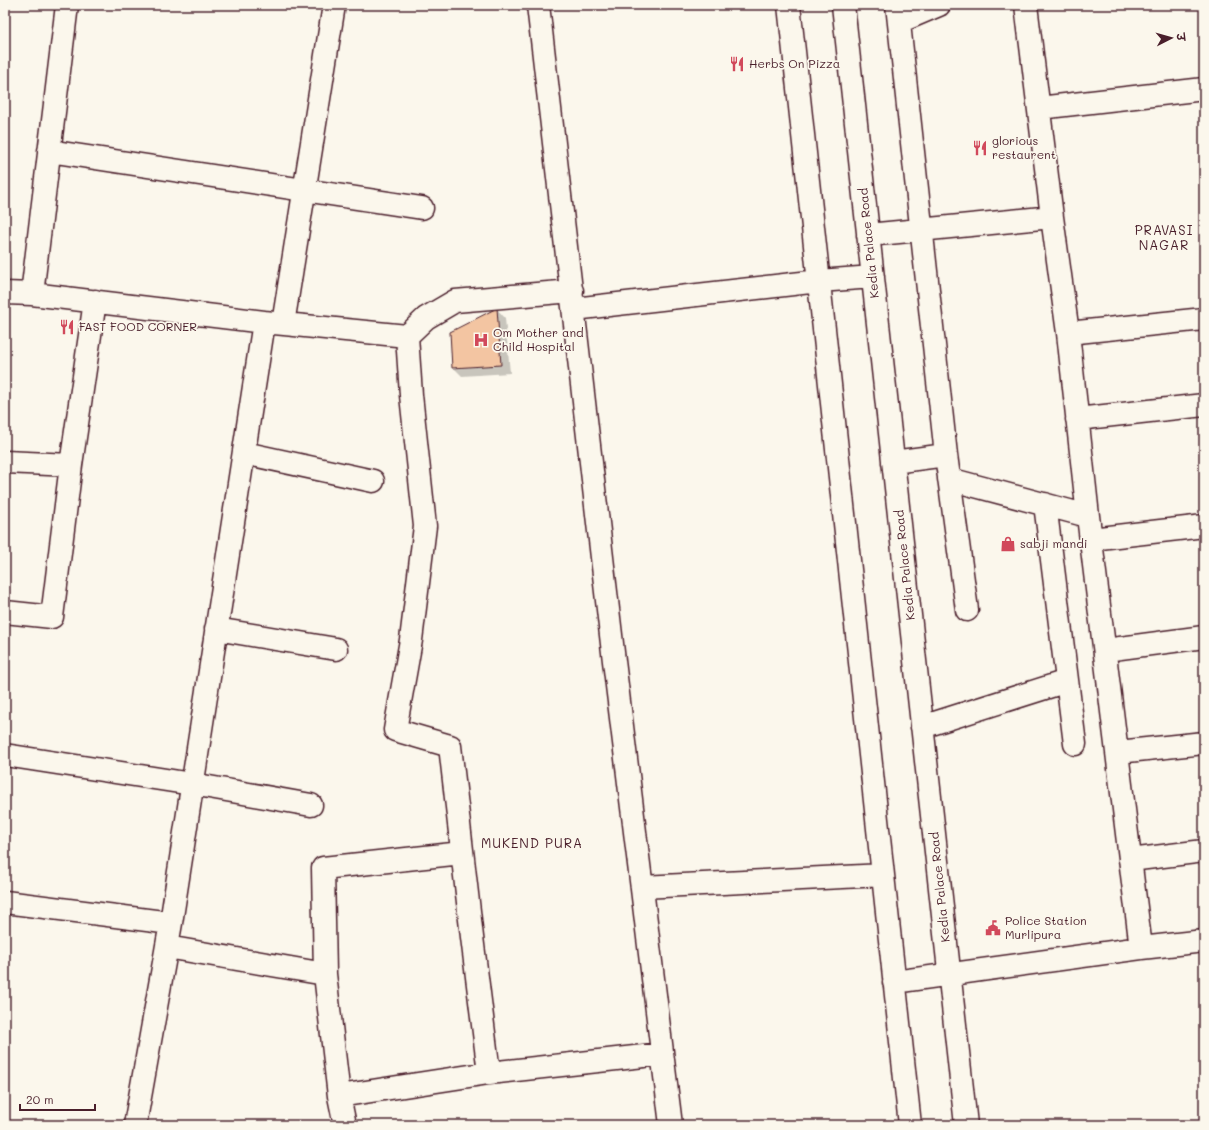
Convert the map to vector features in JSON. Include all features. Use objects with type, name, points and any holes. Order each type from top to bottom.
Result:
[{"type":"street","points":[[32,294],[67,5]]},
{"type":"street","points":[[136,1125],[167,947],[244,453],[305,190],[334,5]]},
{"type":"street","points":[[538,5],[614,661],[671,1125]]},
{"type":"street","points":[[789,5],[910,1125]]},
{"type":"street","name":"Kedia Palace Road","points":[[843,5],[966,1125]]},
{"type":"street","points":[[938,5],[898,14],[946,454],[966,610]]},
{"type":"street","points":[[1026,5],[1068,333],[1088,516],[1141,948]]},
{"type":"street","points":[[1039,108],[1204,89]]},
{"type":"street","points":[[49,152],[422,208]]},
{"type":"street","points":[[868,235],[1052,217]]},
{"type":"street","points":[[5,293],[32,294],[274,323],[407,336],[426,318],[455,302],[573,300],[872,277]]},
{"type":"street","points":[[5,612],[52,617],[94,301]]},
{"type":"street","points":[[1068,333],[1204,319]]},
{"type":"street","points":[[407,336],[411,395],[425,526],[411,640],[395,730],[450,746],[489,1073]]},
{"type":"street","points":[[1077,419],[1204,405]]},
{"type":"street","points":[[244,453],[373,481]]},
{"type":"street","points":[[893,462],[946,454]]},
{"type":"street","points":[[5,462],[71,465]]},
{"type":"street","points":[[949,479],[1088,516]]},
{"type":"street","points":[[1046,504],[1075,744]]},
{"type":"street","points":[[1091,539],[1204,526]]},
{"type":"street","points":[[216,629],[336,649]]},
{"type":"street","points":[[1105,650],[1204,637]]},
{"type":"street","points":[[922,727],[1067,681]]},
{"type":"street","points":[[1118,752],[1204,743]]},
{"type":"street","points":[[5,755],[192,784],[311,806]]},
{"type":"street","points":[[1130,860],[1204,851]]},
{"type":"street","points":[[345,1125],[339,1096],[326,974],[323,868],[462,853]]},
{"type":"street","points":[[642,887],[883,875]]},
{"type":"street","points":[[5,902],[171,922]]},
{"type":"street","points":[[894,982],[1141,948],[1204,941]]},
{"type":"street","points":[[167,947],[326,974]]},
{"type":"street","points":[[339,1096],[489,1073],[662,1054]]},
{"type":"building","points":[[497,308],[501,365],[452,368],[450,332]]},
{"type":"place","name":"Herbs On Pizza","points":[[737,64]]},
{"type":"place","name":"glorious restaurent","points":[[980,148]]},
{"type":"place","name":"FAST FOOD CORNER","points":[[67,327]]},
{"type":"place","name":"Om Mother and Child Hospital","points":[[481,340]]},
{"type":"place","name":"sabji mandi","points":[[1008,544]]},
{"type":"place","name":"Police Station Murlipura","points":[[993,928]]},
{"type":"district","name":"PRAVASI NAGAR","points":[[1164,238]]},
{"type":"district","name":"MUKEND PURA","points":[[532,843]]}]
